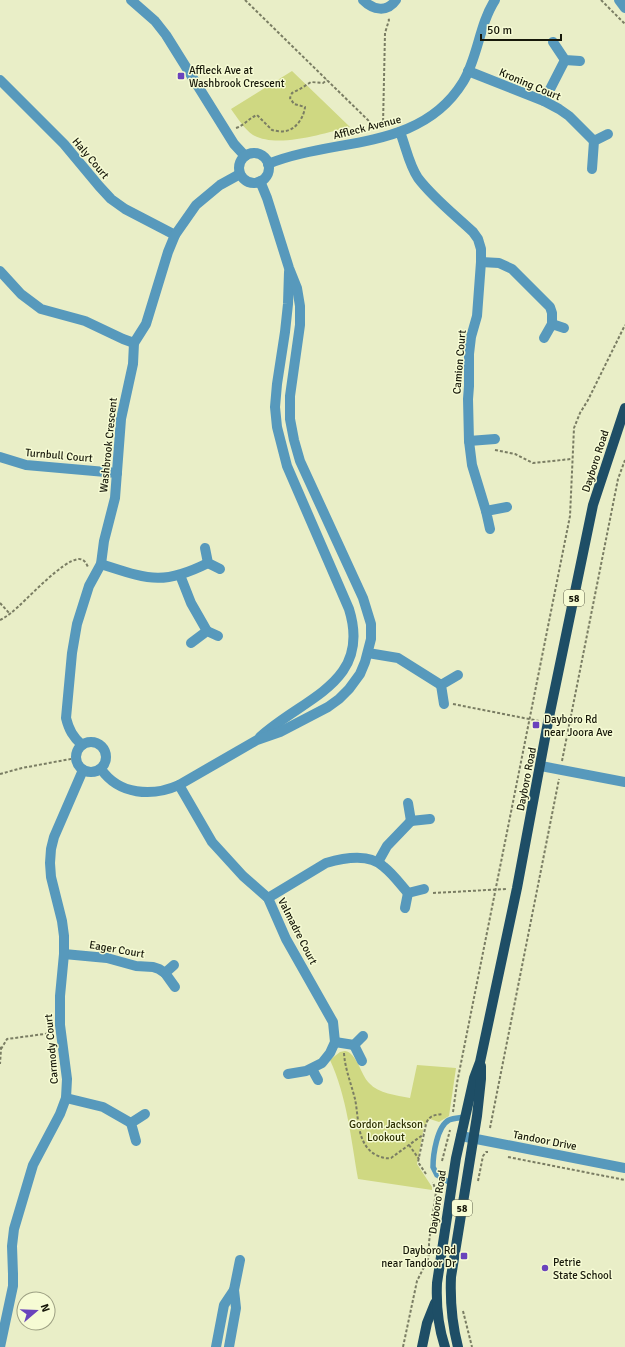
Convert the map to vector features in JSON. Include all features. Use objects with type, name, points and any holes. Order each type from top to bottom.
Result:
[{"type":"main road","name":"Dayboro Road","points":[[445,1347],[438,1318],[436,1300],[440,1260],[461,1136],[474,1078],[480,1062],[517,888],[548,722],[593,505],[621,431],[625,408]]},
{"type":"main road","name":"Dayboro Road","points":[[458,1347],[452,1318],[450,1291],[451,1277],[482,1079],[480,1062]]},
{"type":"main road","points":[[422,1347],[427,1323],[436,1300]]},
{"type":"street","points":[[131,0],[155,21],[166,35],[227,133],[245,156]]},
{"type":"street","points":[[363,0],[373,8],[379,10],[390,7],[396,0]]},
{"type":"street","name":"Affleck Avenue","points":[[268,164],[300,155],[400,132],[419,124],[438,111],[450,99],[462,83],[468,71],[488,14],[495,0]]},
{"type":"street","points":[[618,0],[625,8]]},
{"type":"street","points":[[553,42],[565,60]]},
{"type":"street","points":[[565,60],[580,61]]},
{"type":"street","points":[[544,101],[565,60]]},
{"type":"street","name":"Kroning Court","points":[[468,71],[544,101],[569,116],[594,141]]},
{"type":"street","name":"Haly Court","points":[[0,80],[64,144],[112,199],[125,209],[175,235]]},
{"type":"street","name":"Camion Court","points":[[400,132],[418,177],[429,190],[473,232],[478,239],[481,249],[482,262],[477,316],[471,337],[468,399],[469,441],[472,465],[490,529]]},
{"type":"street","points":[[592,169],[594,141],[608,134]]},
{"type":"street","points":[[254,153],[258,154],[263,156],[268,164],[267,174],[260,181],[256,183],[247,181],[240,174],[239,164],[245,156],[254,153]]},
{"type":"street","name":"Washbrook Crescent","points":[[82,746],[69,730],[66,718],[72,653],[77,624],[84,600],[101,564],[104,541],[115,498],[121,419],[133,364],[134,344],[146,324],[168,252],[175,235],[196,206],[220,185],[240,174]]},
{"type":"street","points":[[101,769],[115,782],[130,790],[141,793],[166,791],[257,740],[280,732],[328,707],[349,689],[360,674],[368,653],[371,624],[368,612],[300,461],[294,440],[290,419],[290,396],[300,324],[300,306],[297,288],[260,181]]},
{"type":"street","points":[[482,262],[500,263],[512,269],[550,307],[552,313],[552,324],[544,338]]},
{"type":"street","points":[[257,740],[274,724],[334,682],[349,663],[354,637],[354,624],[349,609],[287,466],[277,427],[275,407],[276,392],[288,304],[289,268]]},
{"type":"street","points":[[0,271],[21,294],[41,309],[85,320],[134,344]]},
{"type":"street","points":[[552,324],[564,328]]},
{"type":"street","points":[[469,441],[495,439]]},
{"type":"street","name":"Turnbull Court","points":[[0,457],[26,465],[117,473]]},
{"type":"street","points":[[486,511],[507,507]]},
{"type":"street","points":[[205,548],[208,563]]},
{"type":"street","points":[[101,564],[150,578],[166,578],[180,575],[208,563],[220,569]]},
{"type":"street","points":[[180,575],[191,602],[207,631],[218,636]]},
{"type":"street","points":[[191,643],[207,631]]},
{"type":"street","points":[[368,653],[398,658],[441,685],[444,704]]},
{"type":"street","points":[[441,685],[458,675]]},
{"type":"street","points":[[91,742],[101,746],[106,755],[106,760],[101,769],[92,772],[83,770],[77,763],[76,758],[77,753],[82,746],[91,742]]},
{"type":"street","points":[[541,766],[625,782]]},
{"type":"street","name":"Carmody Court","points":[[0,1347],[13,1286],[14,1274],[12,1246],[14,1229],[33,1164],[60,1114],[66,1098],[67,1079],[61,1032],[60,996],[64,954],[62,921],[50,870],[51,849],[54,837],[83,770]]},
{"type":"street","name":"Valmadre Court","points":[[179,785],[212,842],[243,876],[268,898],[286,939],[330,1016],[334,1029],[344,1044],[362,1062]]},
{"type":"street","points":[[408,803],[411,821]]},
{"type":"street","points":[[378,862],[387,846],[411,821],[430,819]]},
{"type":"street","points":[[268,898],[326,863],[335,860],[356,858],[378,862],[384,866],[408,892]]},
{"type":"street","points":[[408,892],[424,889]]},
{"type":"street","points":[[405,908],[408,892]]},
{"type":"street","name":"Eager Court","points":[[64,954],[107,958],[136,966],[153,967],[165,973]]},
{"type":"street","points":[[174,965],[165,973],[175,987]]},
{"type":"street","points":[[288,1074],[299,1073],[312,1069],[322,1063],[330,1053],[344,1044],[363,1036]]},
{"type":"street","points":[[312,1069],[318,1080]]},
{"type":"street","points":[[66,1098],[103,1107],[131,1123],[136,1141]]},
{"type":"street","points":[[131,1123],[145,1114]]},
{"type":"street","name":"Tandoor Drive","points":[[461,1136],[625,1168]]},
{"type":"street","points":[[228,1347],[236,1308],[234,1290],[240,1260]]},
{"type":"street","points":[[216,1347],[224,1305],[234,1290]]},
{"type":"lane","points":[[452,1184],[437,1175],[433,1170],[438,1134],[443,1125],[452,1119],[465,1117]]},
{"type":"path","points":[[245,0],[374,126],[383,125],[385,33],[389,20],[385,9]]},
{"type":"path","points":[[601,0],[625,24]]},
{"type":"path","points":[[227,133],[241,126],[251,117],[257,115],[272,130],[286,131],[295,126],[304,115],[305,107],[294,104],[290,98],[292,93],[311,82],[322,83],[327,80]]},
{"type":"path","points":[[379,126],[382,137]]},
{"type":"path","points":[[403,1347],[417,1280],[428,1259],[436,1192],[432,1181],[437,1175],[444,1156],[451,1128],[457,1083],[528,718],[570,516],[573,435],[576,421],[625,325]]},
{"type":"path","points":[[482,440],[487,448],[515,454],[533,463],[572,459]]},
{"type":"path","points":[[562,762],[618,479],[625,460]]},
{"type":"path","points":[[0,620],[10,614],[60,569],[71,562],[84,560],[95,574]]},
{"type":"path","points":[[0,603],[10,614]]},
{"type":"path","points":[[444,704],[450,703],[548,722]]},
{"type":"path","points":[[0,774],[22,768],[76,758]]},
{"type":"path","points":[[490,1128],[560,776]]},
{"type":"path","points":[[424,889],[427,893],[517,888]]},
{"type":"path","points":[[0,1064],[1,1048],[8,1039],[61,1032]]},
{"type":"path","points":[[344,1044],[346,1066],[356,1104],[360,1132],[365,1145],[372,1153],[380,1157],[388,1158],[394,1156],[424,1134]]},
{"type":"path","points":[[409,1145],[419,1159]]},
{"type":"path","points":[[477,1185],[483,1156],[486,1152],[493,1154]]},
{"type":"path","points":[[501,1155],[625,1180]]},
{"type":"path","points":[[463,1309],[472,1347]]},
{"type":"green space","points":[[292,71],[350,127],[314,136],[287,140],[263,139],[253,135],[247,130],[231,109]]},
{"type":"green space","name":"Gordon Jackson Lookout","points":[[345,1051],[353,1056],[366,1079],[373,1087],[388,1094],[410,1098],[417,1065],[456,1068],[449,1116],[439,1122],[430,1119],[424,1126],[417,1164],[432,1187],[432,1190],[358,1179],[351,1134],[341,1089],[330,1060],[340,1052]]},
{"type":"place","name":"Affleck Ave at Washbrook Crescent","points":[[181,76]]},
{"type":"place","name":"Dayboro Rd near Joora Ave","points":[[536,725]]},
{"type":"place","name":"Dayboro Rd near Tandoor Dr","points":[[464,1256]]},
{"type":"place","name":"Petrie State School","points":[[545,1268]]}]
